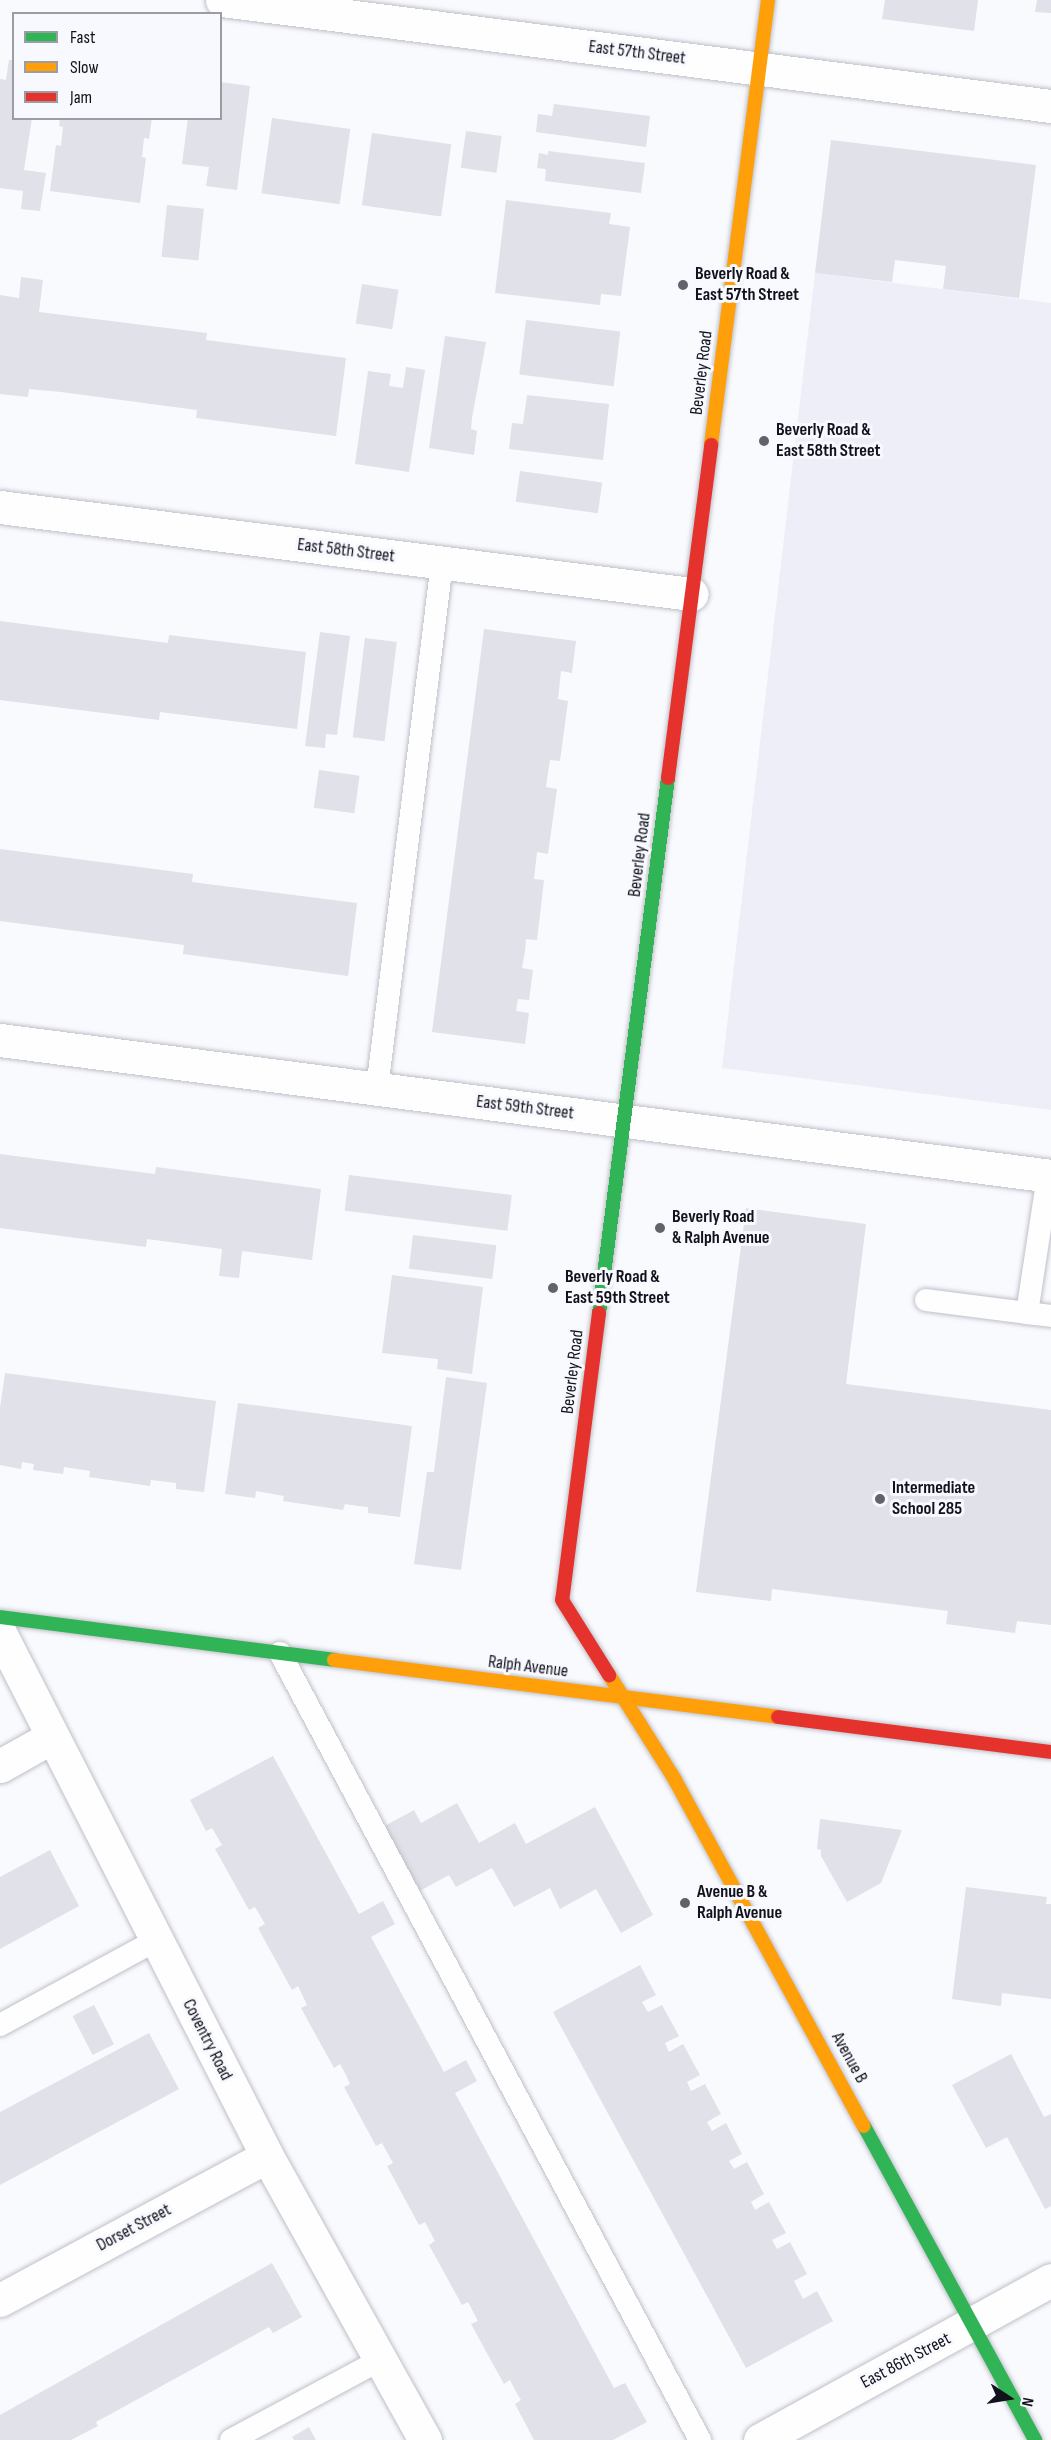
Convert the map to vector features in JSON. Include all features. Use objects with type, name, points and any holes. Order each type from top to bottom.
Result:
[{"type":"street","name":"East 57th Street","points":[[222,0],[1051,106]]},
{"type":"street","name":"Beverley Road","points":[[622,1698],[562,1600],[768,0]]},
{"type":"street","name":"East 58th Street","points":[[0,507],[692,594]]},
{"type":"street","name":"East 59th Street","points":[[0,1040],[1050,1176]]},
{"type":"street","name":"Ralph Avenue","points":[[0,1617],[1051,1752]]},
{"type":"street","name":"Coventry Road","points":[[0,1633],[50,1738],[267,2156],[424,2440]]},
{"type":"street","name":"Avenue B","points":[[622,1698],[675,1780],[975,2324],[1035,2440]]},
{"type":"street","points":[[0,1766],[50,1738]]},
{"type":"street","name":"Dorset Street","points":[[0,2300],[267,2156]]},
{"type":"street","name":"East 86th Street","points":[[760,2440],[975,2324],[1051,2280]]},
{"type":"lane","points":[[377,1089],[442,563]]},
{"type":"lane","points":[[1027,1313],[1050,1176]]},
{"type":"lane","points":[[926,1300],[1051,1316]]},
{"type":"lane","points":[[280,1653],[700,2440]]},
{"type":"lane","points":[[0,2025],[155,1941]]},
{"type":"lane","points":[[231,2440],[380,2360]]},
{"type":"shaded area","points":[[815,273],[1051,303],[1051,1110],[722,1068]]},
{"type":"building","points":[[885,0],[978,0],[974,31],[882,19]]},
{"type":"building","points":[[1037,0],[1051,0],[1051,13],[1035,12]]},
{"type":"building","points":[[9,60],[12,60],[12,120],[32,120],[24,170],[46,173],[40,211],[21,209],[23,191],[0,188],[0,79],[6,80]]},
{"type":"building","points":[[222,82],[250,86],[237,190],[206,186],[209,167],[182,164],[188,120],[222,120]]},
{"type":"building","points":[[554,104],[650,116],[646,147],[536,132],[538,114],[552,116]]},
{"type":"building","points":[[272,118],[350,129],[340,204],[261,193]]},
{"type":"building","points":[[60,120],[152,120],[149,139],[144,138],[142,157],[146,158],[140,203],[50,191],[56,145],[61,146],[63,127],[59,126]]},
{"type":"building","points":[[466,131],[502,136],[497,173],[461,168]]},
{"type":"building","points":[[372,133],[451,144],[441,216],[362,205]]},
{"type":"building","points":[[831,140],[1036,165],[1019,298],[943,289],[946,266],[895,260],[892,282],[815,273]]},
{"type":"building","points":[[548,151],[645,163],[641,193],[545,181],[546,169],[537,168],[539,153],[548,155]]},
{"type":"building","points":[[506,200],[611,213],[609,224],[630,227],[621,296],[601,294],[600,305],[495,293]]},
{"type":"building","points":[[167,205],[204,209],[198,261],[162,257]]},
{"type":"building","points":[[21,277],[43,280],[39,312],[207,333],[206,340],[346,358],[336,436],[196,418],[197,410],[61,392],[29,389],[28,397],[0,394],[0,295],[19,298]]},
{"type":"building","points":[[362,284],[399,290],[392,329],[356,324]]},
{"type":"building","points":[[526,320],[620,332],[614,386],[519,375]]},
{"type":"building","points":[[445,336],[486,342],[472,418],[471,429],[477,431],[474,455],[429,448]]},
{"type":"building","points":[[406,367],[425,370],[409,472],[355,464],[368,371],[391,374],[389,386],[403,388]]},
{"type":"building","points":[[527,395],[609,404],[603,460],[509,449],[512,423],[523,424]]},
{"type":"building","points":[[520,471],[602,483],[598,513],[516,502]]},
{"type":"building","points":[[0,621],[168,643],[169,635],[306,652],[297,729],[160,712],[159,720],[0,700]]},
{"type":"building","points":[[484,629],[576,641],[572,673],[561,671],[558,699],[568,701],[560,761],[550,760],[546,787],[557,789],[548,854],[537,852],[534,879],[544,880],[537,940],[526,939],[522,968],[533,970],[529,1000],[518,999],[516,1011],[529,1013],[525,1044],[432,1032]]},
{"type":"building","points":[[320,632],[350,636],[337,735],[326,734],[325,748],[305,746]]},
{"type":"building","points":[[365,638],[397,642],[385,741],[353,737]]},
{"type":"building","points":[[319,770],[360,776],[354,813],[314,808]]},
{"type":"building","points":[[0,849],[193,874],[192,882],[357,903],[348,976],[183,954],[184,945],[0,921]]},
{"type":"building","points":[[0,1154],[155,1174],[156,1167],[321,1189],[312,1260],[242,1251],[239,1278],[219,1276],[222,1249],[147,1239],[146,1247],[0,1228]]},
{"type":"building","points":[[349,1175],[512,1195],[507,1231],[345,1211]]},
{"type":"building","name":"Intermediate School 285","points":[[746,1208],[866,1224],[846,1384],[1051,1410],[1051,1625],[1017,1621],[1015,1633],[946,1624],[948,1611],[772,1589],[771,1601],[696,1592]]},
{"type":"building","points":[[413,1235],[496,1245],[492,1279],[409,1269]]},
{"type":"building","points":[[392,1275],[483,1287],[472,1374],[437,1369],[438,1359],[382,1353]]},
{"type":"building","points":[[5,1373],[216,1401],[204,1492],[176,1489],[176,1483],[151,1480],[150,1486],[89,1477],[90,1471],[64,1467],[63,1474],[33,1470],[34,1464],[22,1462],[21,1469],[0,1465],[0,1408]]},
{"type":"building","points":[[446,1377],[487,1383],[461,1570],[414,1564],[427,1472],[434,1472]]},
{"type":"building","points":[[238,1403],[412,1426],[400,1517],[368,1513],[368,1507],[345,1504],[343,1510],[283,1501],[284,1496],[256,1491],[255,1498],[225,1494]]},
{"type":"building","points":[[273,1756],[359,1914],[383,1901],[395,1924],[371,1937],[444,2072],[466,2060],[477,2081],[455,2093],[614,2388],[625,2383],[647,2422],[613,2440],[534,2440],[515,2404],[521,2400],[510,2380],[504,2384],[471,2324],[478,2321],[468,2302],[462,2305],[429,2245],[435,2241],[425,2222],[419,2225],[387,2166],[393,2163],[382,2143],[376,2146],[344,2087],[350,2084],[346,2075],[340,2064],[334,2068],[301,2008],[307,2005],[298,1986],[292,1990],[258,1928],[265,1924],[255,1907],[249,1910],[215,1849],[222,1845],[212,1828],[206,1831],[190,1800]]},
{"type":"building","points":[[457,1803],[479,1843],[515,1823],[526,1844],[595,1807],[653,1915],[621,1933],[596,1889],[560,1909],[550,1888],[514,1907],[492,1868],[456,1887],[449,1875],[416,1893],[381,1828],[414,1810],[421,1823]]},
{"type":"building","points":[[820,1819],[902,1830],[881,1883],[847,1902],[821,1856],[821,1850],[817,1849]]},
{"type":"building","points":[[50,1850],[79,1906],[0,1949],[0,1877]]},
{"type":"building","points":[[966,1887],[1047,1897],[1046,1904],[1051,1904],[1051,1999],[1002,1993],[1001,2006],[952,1999]]},
{"type":"building","points":[[640,1965],[656,1995],[642,2002],[648,2012],[662,2005],[679,2036],[665,2043],[669,2052],[683,2044],[700,2075],[687,2082],[691,2091],[705,2084],[721,2114],[707,2122],[712,2131],[726,2123],[742,2154],[729,2161],[734,2169],[747,2162],[764,2194],[751,2202],[755,2210],[769,2202],[786,2233],[772,2240],[777,2249],[790,2242],[807,2274],[794,2281],[803,2299],[817,2291],[833,2321],[746,2368],[553,2012]]},
{"type":"building","points":[[94,2005],[114,2044],[93,2055],[73,2016]]},
{"type":"building","points":[[149,2033],[179,2089],[0,2185],[0,2112]]},
{"type":"building","points":[[1011,2054],[1044,2117],[1051,2114],[1051,2206],[1045,2209],[1007,2137],[986,2148],[952,2085]]},
{"type":"building","points":[[272,2263],[302,2317],[273,2333],[269,2327],[96,2422],[98,2426],[71,2440],[0,2440],[0,2415]]},
{"type":"building","points":[[309,2427],[316,2440],[294,2440],[292,2437]]},
{"type":"traffic: fast","points":[[599,1313],[668,778]]},
{"type":"traffic: fast","points":[[0,1617],[334,1660]]},
{"type":"traffic: fast","points":[[864,2126],[1035,2440]]},
{"type":"traffic: slow","points":[[711,445],[768,0]]},
{"type":"traffic: slow","points":[[334,1660],[778,1717]]},
{"type":"traffic: slow","points":[[609,1675],[675,1780],[864,2126]]},
{"type":"traffic: jam","points":[[668,778],[711,445]]},
{"type":"traffic: jam","points":[[599,1313],[562,1600],[609,1675]]},
{"type":"traffic: jam","points":[[778,1717],[1051,1752]]},
{"type":"place","name":"Beverly Road & East 57th Street","points":[[683,285]]},
{"type":"place","name":"Beverly Road & East 58th Street","points":[[764,441]]},
{"type":"place","name":"Beverly Road & Ralph Avenue","points":[[660,1228]]},
{"type":"place","name":"Beverly Road & East 59th Street","points":[[553,1288]]},
{"type":"place","name":"Intermediate School 285","points":[[880,1499]]},
{"type":"place","name":"Avenue B & Ralph Avenue","points":[[685,1903]]}]
